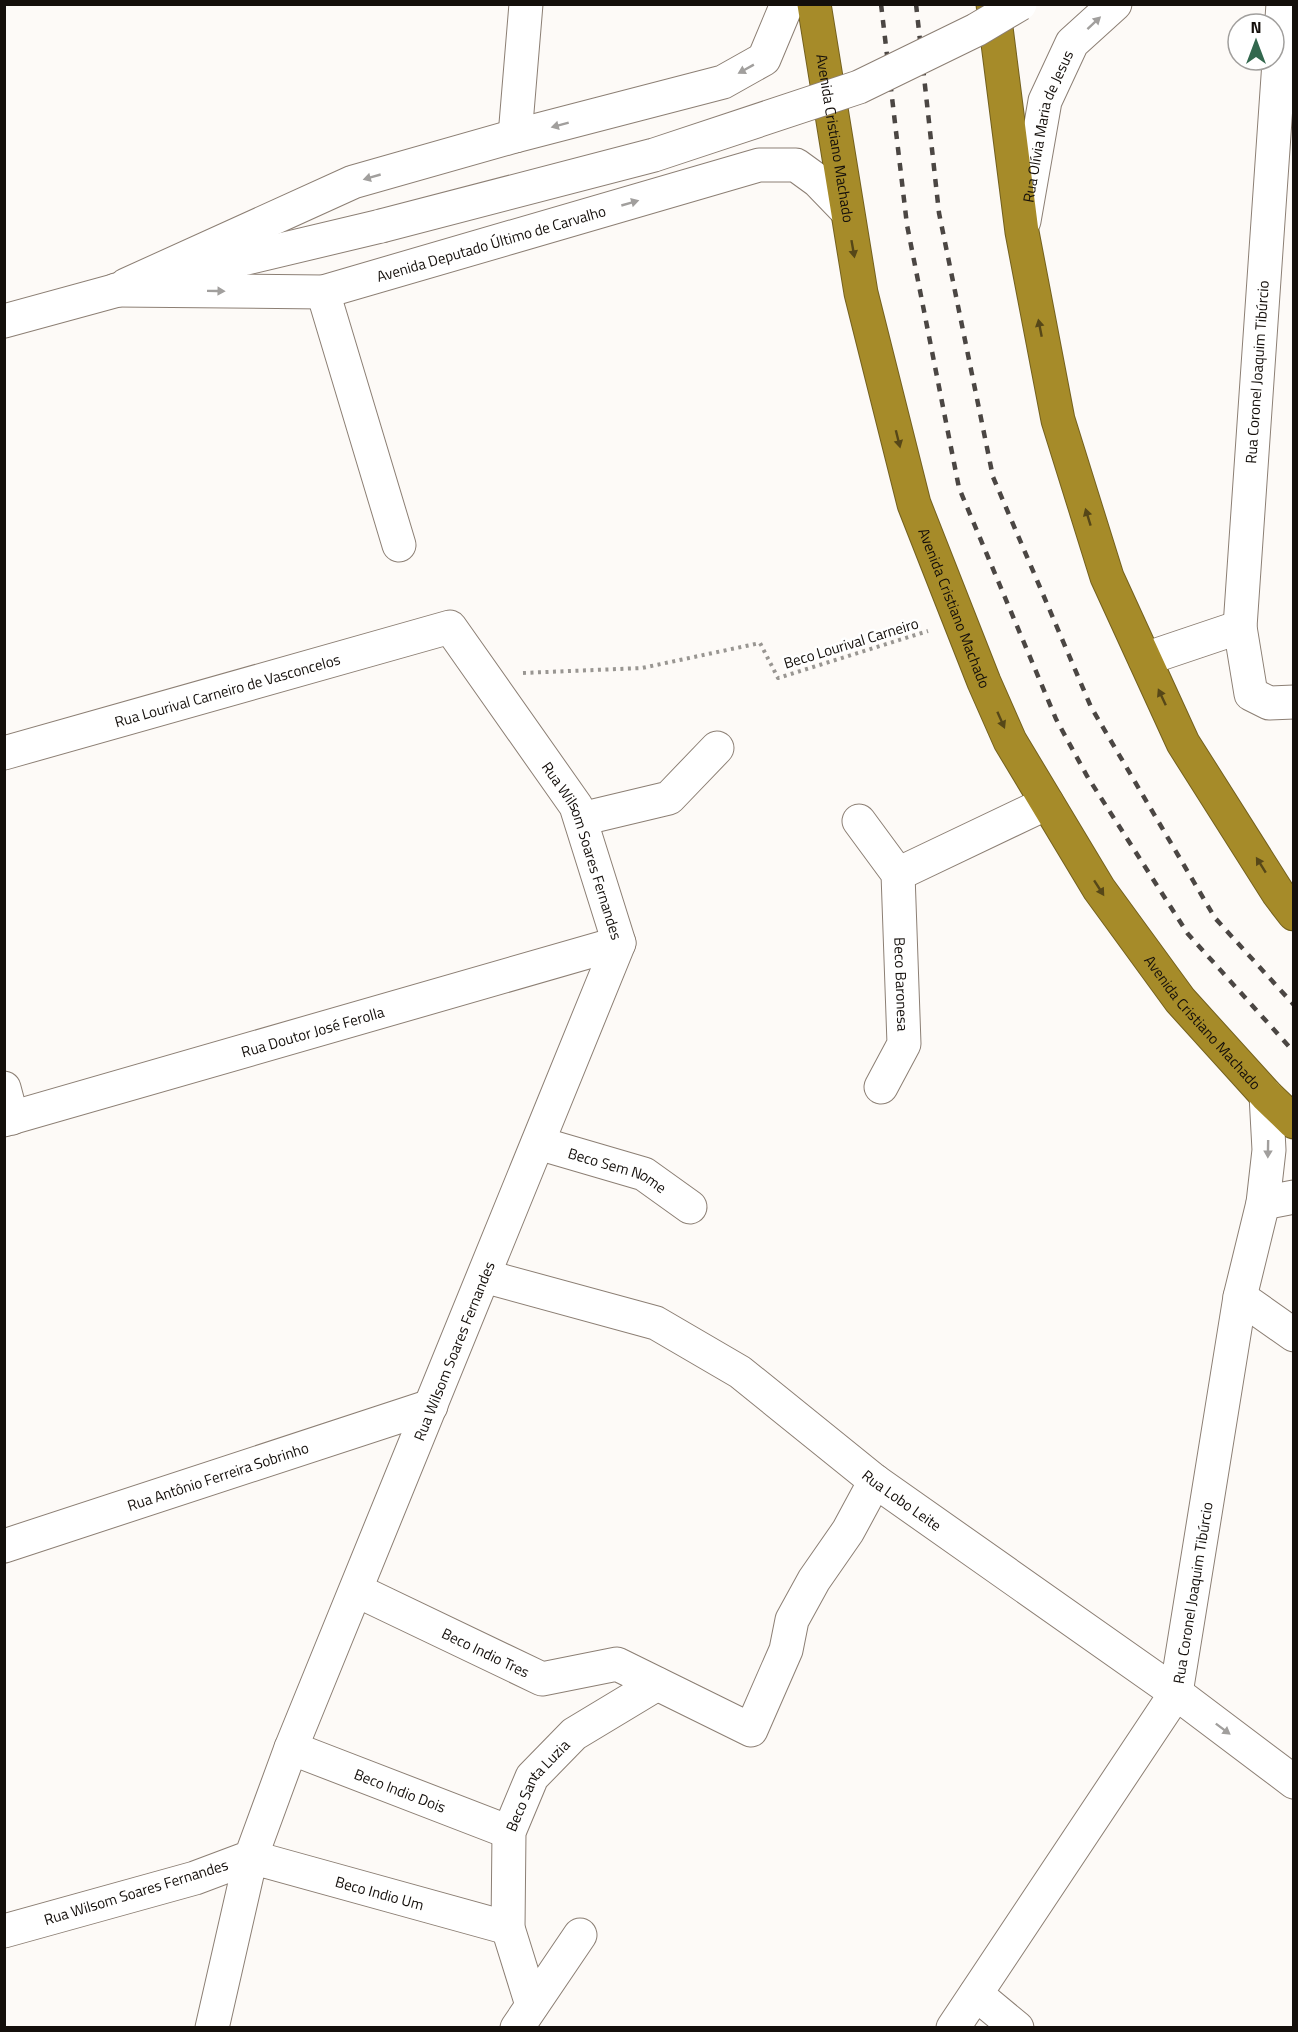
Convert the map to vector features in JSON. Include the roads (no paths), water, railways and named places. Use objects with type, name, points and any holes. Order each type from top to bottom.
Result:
[{"type":"highway","name":"Avenida Cristiano Machado","points":[[814,4],[861,292],[914,504],[984,682],[1010,741],[1099,889],[1180,1000],[1293,1122]]},
{"type":"highway","points":[[993,4],[1022,232],[1058,420],[1107,577],[1184,743],[1293,914]]},
{"type":"street","points":[[515,136],[526,4]]},
{"type":"street","name":"Avenida Deputado Último de Carvalho","points":[[116,290],[353,183],[515,136],[723,82],[764,59],[787,4]]},
{"type":"street","name":"Avenida Deputado Último de Carvalho","points":[[4,321],[116,290],[381,226],[654,155],[859,87],[976,30],[1020,4]]},
{"type":"street","name":"Rua Olívia Maria de Jesus","points":[[1022,232],[1045,101],[1072,43],[1115,4]]},
{"type":"street","name":"Rua Coronel Joaquim Tibúrcio","points":[[1283,4],[1240,627],[1251,694],[1269,703],[1293,702]]},
{"type":"street","name":"Avenida Deputado Último de Carvalho","points":[[116,290],[323,292],[759,165],[796,165],[818,181],[846,210]]},
{"type":"street","points":[[323,292],[399,545]]},
{"type":"street","name":"Rua Wilsom Soares Fernandes","points":[[4,1931],[195,1878],[251,1857],[291,1748],[620,943],[576,806],[450,627]]},
{"type":"street","name":"Rua Lourival Carneiro de Vasconcelos","points":[[4,753],[450,627]]},
{"type":"street","points":[[1145,659],[1240,627]]},
{"type":"street","points":[[581,819],[669,798],[717,748]]},
{"type":"street","points":[[859,821],[898,874],[1047,803]]},
{"type":"street","name":"Beco Baronesa","points":[[881,1086],[904,1044],[898,874]]},
{"type":"street","name":"Rua Doutor José Ferolla","points":[[7,1109],[620,943]]},
{"type":"street","name":"Rua Coronel Joaquim Tibúrcio","points":[[953,2028],[1176,1693],[1240,1297],[1278,1200],[1269,1150],[1266,1095]]},
{"type":"street","name":"Beco Sem Nome","points":[[538,1143],[644,1174],[690,1207]]},
{"type":"street","name":"Rua Lobo Leite","points":[[484,1276],[656,1323],[740,1372],[875,1481],[1176,1693],[1293,1782]]},
{"type":"street","points":[[1240,1297],[1293,1335]]},
{"type":"street","name":"Rua Antônio Ferreira Sobrinho","points":[[4,1546],[431,1406]]},
{"type":"street","name":"Beco Indio Tres","points":[[356,1590],[542,1678],[617,1664],[751,1730],[786,1650],[792,1620],[814,1580],[848,1531],[875,1481]]},
{"type":"street","name":"Beco Santa Luzia","points":[[525,2016],[508,1928],[509,1832],[532,1777],[574,1734],[657,1684]]},
{"type":"street","name":"Beco Indio Dois","points":[[291,1748],[509,1832]]},
{"type":"street","points":[[212,2028],[251,1857]]},
{"type":"street","name":"Beco Indio Um","points":[[251,1857],[508,1928]]},
{"type":"street","name":"Beco Santa Luzia","points":[[525,2016],[580,1935]]},
{"type":"street","points":[[976,1994],[1017,2028]]},
{"type":"railway","points":[[881,4],[907,225],[959,488],[1056,719],[1087,776],[1188,934],[1294,1052]]},
{"type":"railway","points":[[916,4],[939,213],[993,477],[1091,707],[1215,918],[1294,1005]]}]
